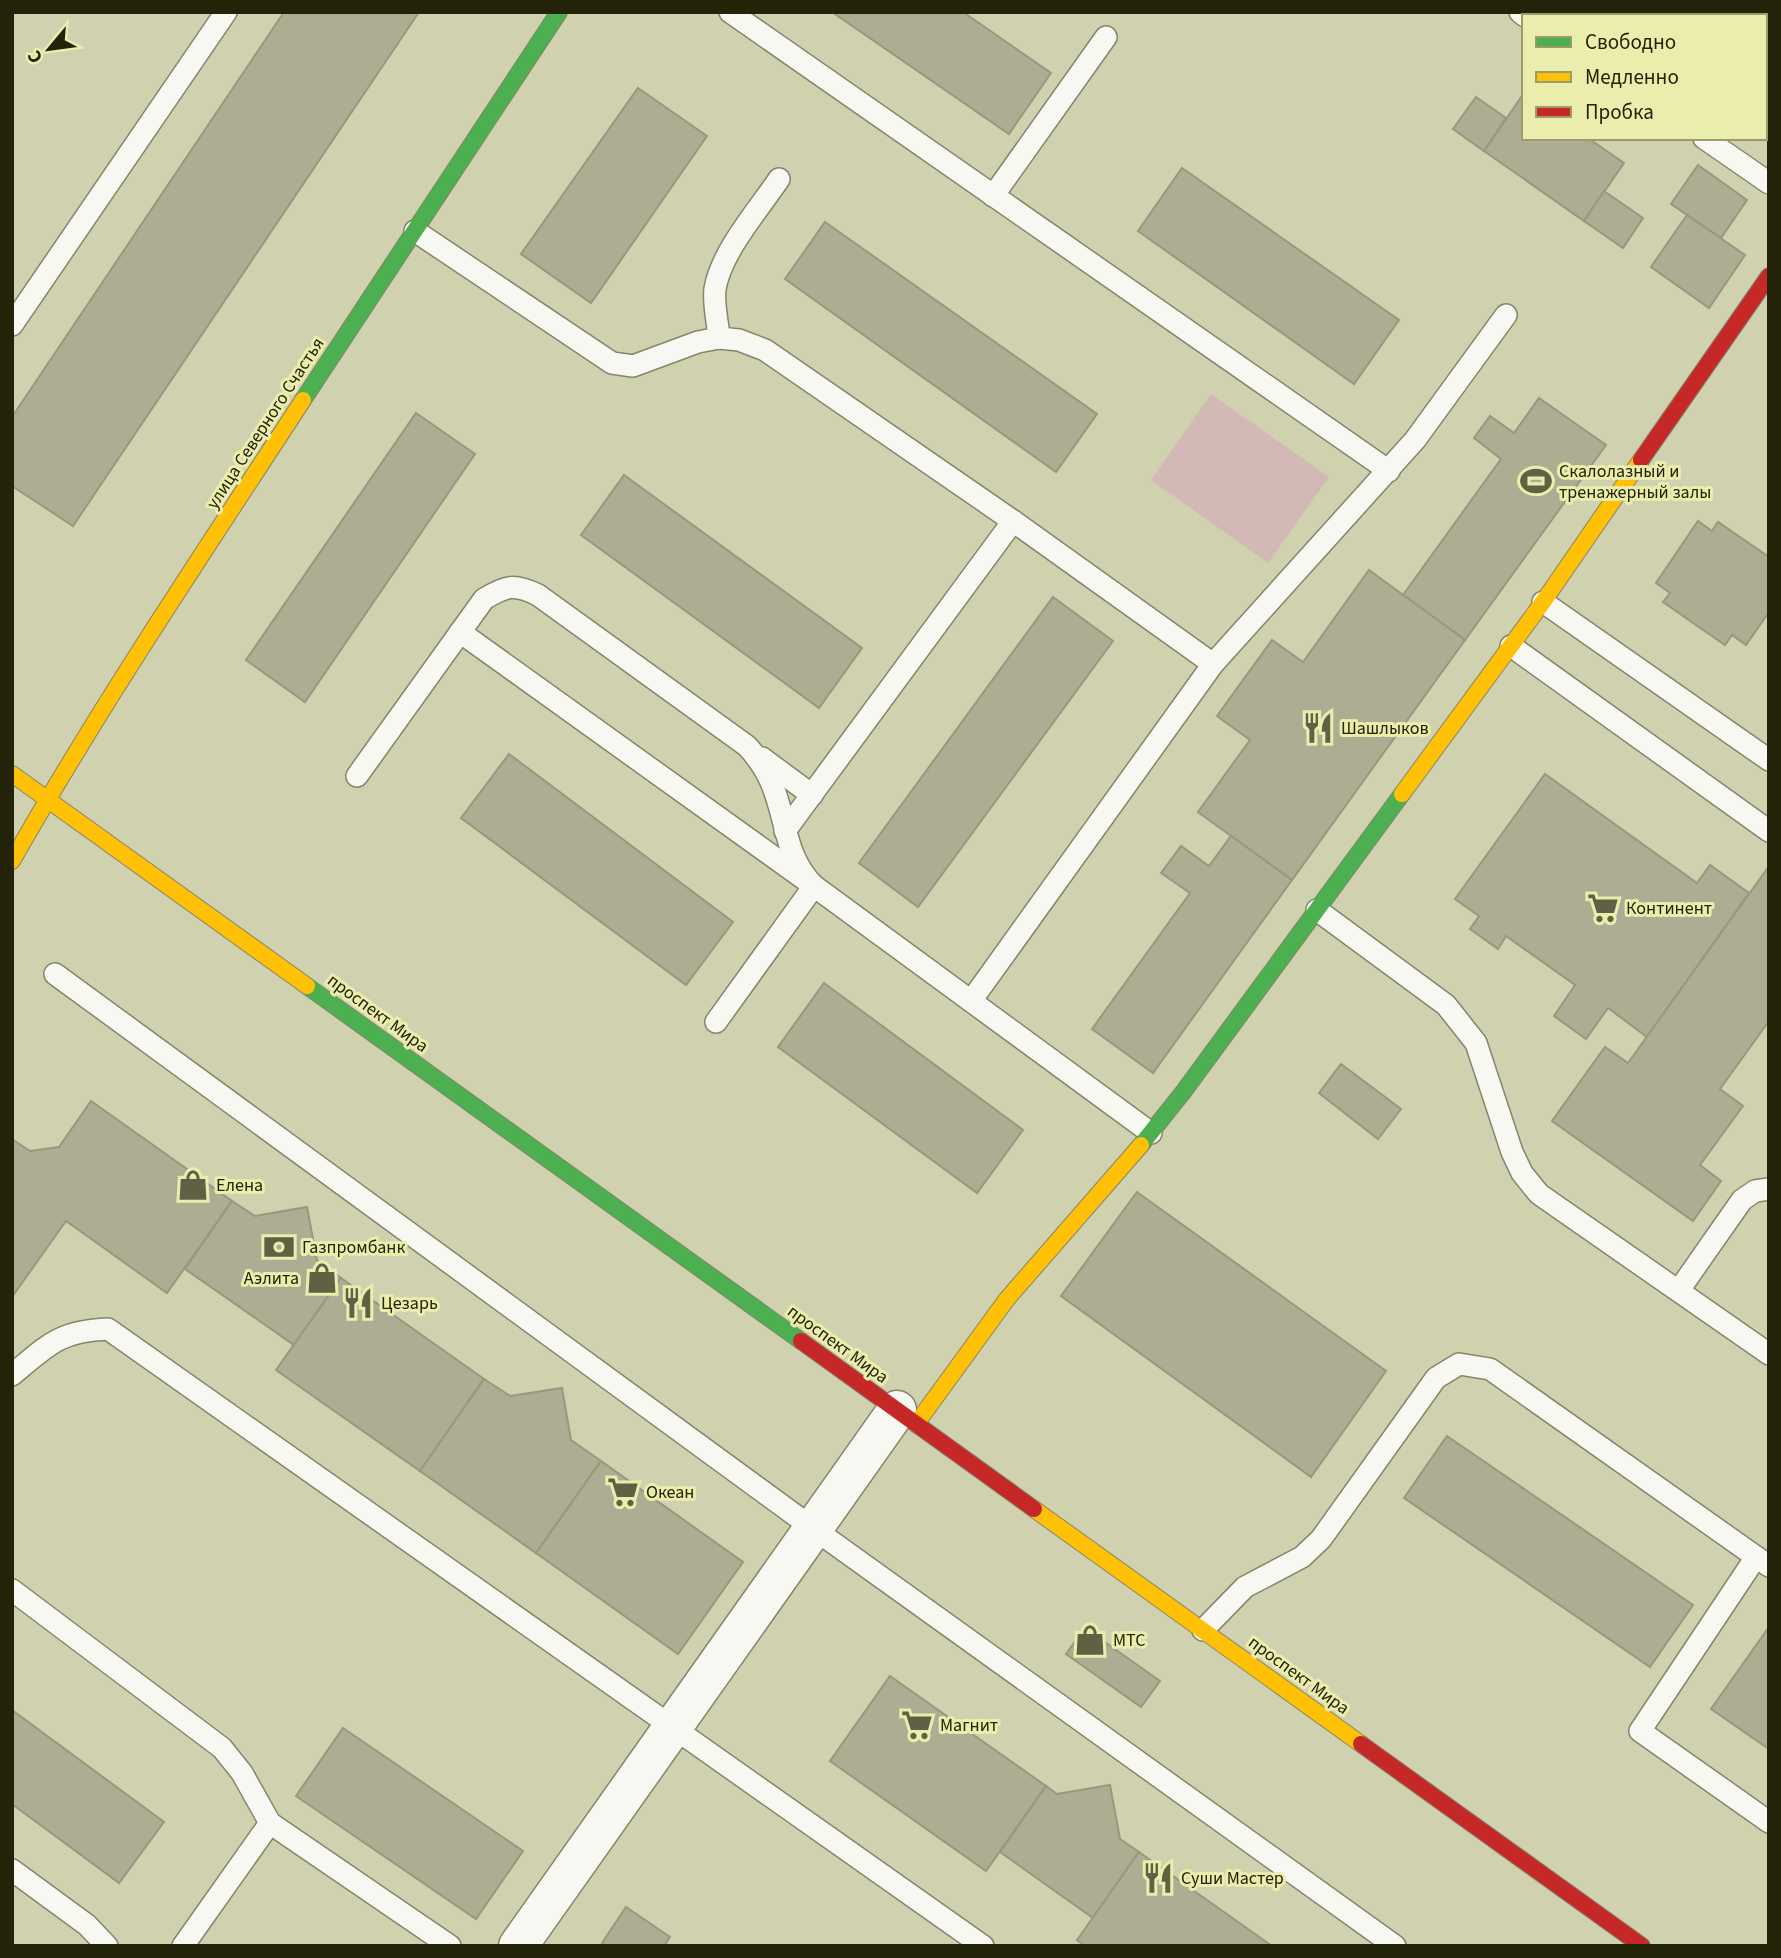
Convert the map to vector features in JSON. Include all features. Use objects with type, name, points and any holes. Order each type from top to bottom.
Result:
[{"type":"street","name":"улица Северного Счастья","points":[[12,861],[163,614],[559,12]]},
{"type":"street","points":[[518,1946],[814,1528],[1151,1133],[1543,602],[1769,276]]},
{"type":"street","name":"проспект Мира","points":[[12,774],[1642,1946]]},
{"type":"lane","points":[[12,325],[226,12]]},
{"type":"lane","points":[[730,12],[1389,471]]},
{"type":"lane","points":[[993,195],[1106,37]]},
{"type":"lane","points":[[1707,140],[1769,183]]},
{"type":"lane","points":[[719,338],[715,289],[722,269],[736,242],[779,179]]},
{"type":"lane","points":[[415,231],[612,363],[633,366],[698,342],[719,338],[738,340],[765,350],[1013,521],[1213,664]]},
{"type":"lane","points":[[971,1001],[1213,664],[1389,471],[1415,440],[1506,315]]},
{"type":"lane","points":[[785,831],[1013,521]]},
{"type":"lane","points":[[357,776],[484,599],[502,589],[521,587],[538,595],[811,795]]},
{"type":"lane","points":[[1543,602],[1769,760]]},
{"type":"lane","points":[[460,632],[814,886],[1151,1133]]},
{"type":"lane","points":[[1511,646],[1769,831]]},
{"type":"lane","points":[[747,746],[761,762],[772,784],[796,863],[814,886]]},
{"type":"lane","points":[[716,1021],[814,886]]},
{"type":"lane","points":[[1317,909],[1446,1005],[1462,1022],[1476,1043],[1512,1152],[1522,1173],[1539,1194],[1769,1354]]},
{"type":"lane","points":[[55,974],[814,1528],[1395,1946]]},
{"type":"lane","points":[[1679,1290],[1742,1200],[1755,1191],[1769,1189]]},
{"type":"lane","points":[[12,1375],[52,1342],[80,1330],[108,1329],[984,1946]]},
{"type":"lane","points":[[1203,1630],[1245,1587],[1302,1557],[1321,1539],[1436,1378],[1460,1364],[1490,1369],[1763,1562],[1640,1731],[1769,1822]]},
{"type":"lane","points":[[12,1590],[222,1748],[242,1773],[270,1823],[450,1946]]},
{"type":"lane","points":[[183,1946],[270,1823]]},
{"type":"lane","points":[[12,1870],[87,1925],[107,1946]]},
{"type":"shaded area","points":[[1211,394],[1329,477],[1268,563],[1151,480]]},
{"type":"building","points":[[284,12],[419,12],[73,526],[12,486],[12,417]]},
{"type":"building","points":[[832,12],[963,12],[1051,73],[1009,134]]},
{"type":"building","points":[[1659,12],[1769,12],[1769,26],[1767,28],[1767,14]]},
{"type":"building","points":[[638,88],[707,136],[591,303],[521,254]]},
{"type":"building","points":[[1522,96],[1522,140],[1591,140],[1624,163],[1584,221],[1484,151]]},
{"type":"building","points":[[1476,97],[1506,118],[1484,151],[1453,129]]},
{"type":"building","points":[[1698,165],[1747,200],[1721,238],[1671,204]]},
{"type":"building","points":[[1182,168],[1399,320],[1354,384],[1138,231]]},
{"type":"building","points":[[1604,191],[1643,218],[1623,248],[1584,221]]},
{"type":"building","points":[[1687,215],[1745,255],[1709,308],[1651,267]]},
{"type":"building","points":[[825,222],[1097,414],[1056,472],[785,279]]},
{"type":"building","points":[[1539,398],[1606,445],[1465,640],[1403,595],[1501,459],[1474,438],[1490,416],[1514,433]]},
{"type":"building","points":[[416,413],[475,454],[305,702],[246,660]]},
{"type":"building","points":[[624,475],[862,648],[819,708],[581,535]]},
{"type":"building","points":[[1698,521],[1712,531],[1718,522],[1769,557],[1769,612],[1746,645],[1732,635],[1725,645],[1663,602],[1670,593],[1656,583]]},
{"type":"building","name":"Шашлыков","points":[[1369,570],[1465,640],[1292,880],[1198,812],[1250,740],[1217,716],[1272,640],[1303,662]]},
{"type":"building","points":[[1053,597],[1113,641],[918,907],[859,863]]},
{"type":"building","points":[[509,754],[733,922],[686,985],[461,818]]},
{"type":"building","name":"Континент","points":[[1545,774],[1697,883],[1710,865],[1749,893],[1647,1037],[1608,1008],[1586,1039],[1554,1016],[1575,985],[1506,936],[1498,949],[1470,929],[1479,916],[1455,899]]},
{"type":"building","points":[[1231,836],[1292,880],[1153,1073],[1092,1029],[1190,893],[1161,873],[1181,846],[1209,866]]},
{"type":"building","points":[[1769,866],[1769,1021],[1720,1089],[1743,1106],[1700,1165],[1721,1181],[1693,1221],[1552,1121],[1605,1047],[1628,1063]]},
{"type":"building","points":[[824,983],[1023,1130],[977,1193],[778,1047]]},
{"type":"building","points":[[1341,1064],[1401,1109],[1378,1139],[1319,1093]]},
{"type":"building","points":[[91,1101],[232,1201],[167,1293],[66,1221],[12,1297],[12,1139],[30,1151],[59,1147]]},
{"type":"building","points":[[1137,1192],[1386,1371],[1311,1477],[1061,1296]]},
{"type":"building","points":[[232,1201],[255,1216],[307,1207],[317,1260],[341,1278],[294,1345],[185,1269]]},
{"type":"building","points":[[341,1278],[484,1379],[420,1471],[276,1370]]},
{"type":"building","points":[[484,1379],[510,1396],[562,1388],[571,1440],[601,1461],[536,1553],[420,1471]]},
{"type":"building","points":[[1447,1436],[1693,1605],[1650,1667],[1404,1498]]},
{"type":"building","points":[[601,1461],[743,1562],[678,1654],[536,1553]]},
{"type":"building","points":[[1769,1627],[1769,1749],[1711,1709]]},
{"type":"building","points":[[1085,1628],[1160,1681],[1141,1707],[1066,1654]]},
{"type":"building","points":[[890,1676],[1046,1786],[986,1871],[830,1761]]},
{"type":"building","points":[[12,1710],[164,1822],[119,1883],[12,1804]]},
{"type":"building","points":[[343,1728],[523,1851],[476,1919],[296,1796]]},
{"type":"building","points":[[1110,1785],[1120,1839],[1139,1852],[1093,1918],[1000,1852],[1046,1786],[1057,1794]]},
{"type":"building","points":[[1139,1852],[1272,1946],[1085,1946],[1077,1940]]},
{"type":"building","points":[[626,1907],[670,1937],[664,1946],[607,1946],[602,1943]]},
{"type":"traffic: fast","points":[[303,400],[559,12]]},
{"type":"traffic: fast","points":[[1141,1145],[1184,1091],[1402,794]]},
{"type":"traffic: fast","points":[[307,986],[801,1341]]},
{"type":"traffic: slow","points":[[12,861],[118,686],[303,400]]},
{"type":"traffic: slow","points":[[1402,794],[1543,602],[1641,460]]},
{"type":"traffic: slow","points":[[12,774],[307,986]]},
{"type":"traffic: slow","points":[[916,1424],[1007,1299],[1141,1145]]},
{"type":"traffic: slow","points":[[1034,1509],[1361,1744]]},
{"type":"traffic: jam","points":[[1641,460],[1769,276]]},
{"type":"traffic: jam","points":[[801,1341],[1034,1509]]},
{"type":"traffic: jam","points":[[1361,1744],[1642,1946]]},
{"type":"place","name":"Скалолазный и тренажерный залы","points":[[1536,481]]},
{"type":"place","name":"Шашлыков","points":[[1318,728]]},
{"type":"place","name":"Континент","points":[[1603,908]]},
{"type":"place","name":"Елена","points":[[193,1185]]},
{"type":"place","name":"Газпромбанк","points":[[279,1247]]},
{"type":"place","name":"Аэлита","points":[[322,1278]]},
{"type":"place","name":"Цезарь","points":[[358,1303]]},
{"type":"place","name":"Океан","points":[[623,1492]]},
{"type":"place","name":"МТС","points":[[1090,1640]]},
{"type":"place","name":"Магнит","points":[[917,1725]]},
{"type":"place","name":"Суши Мастер","points":[[1158,1878]]}]
